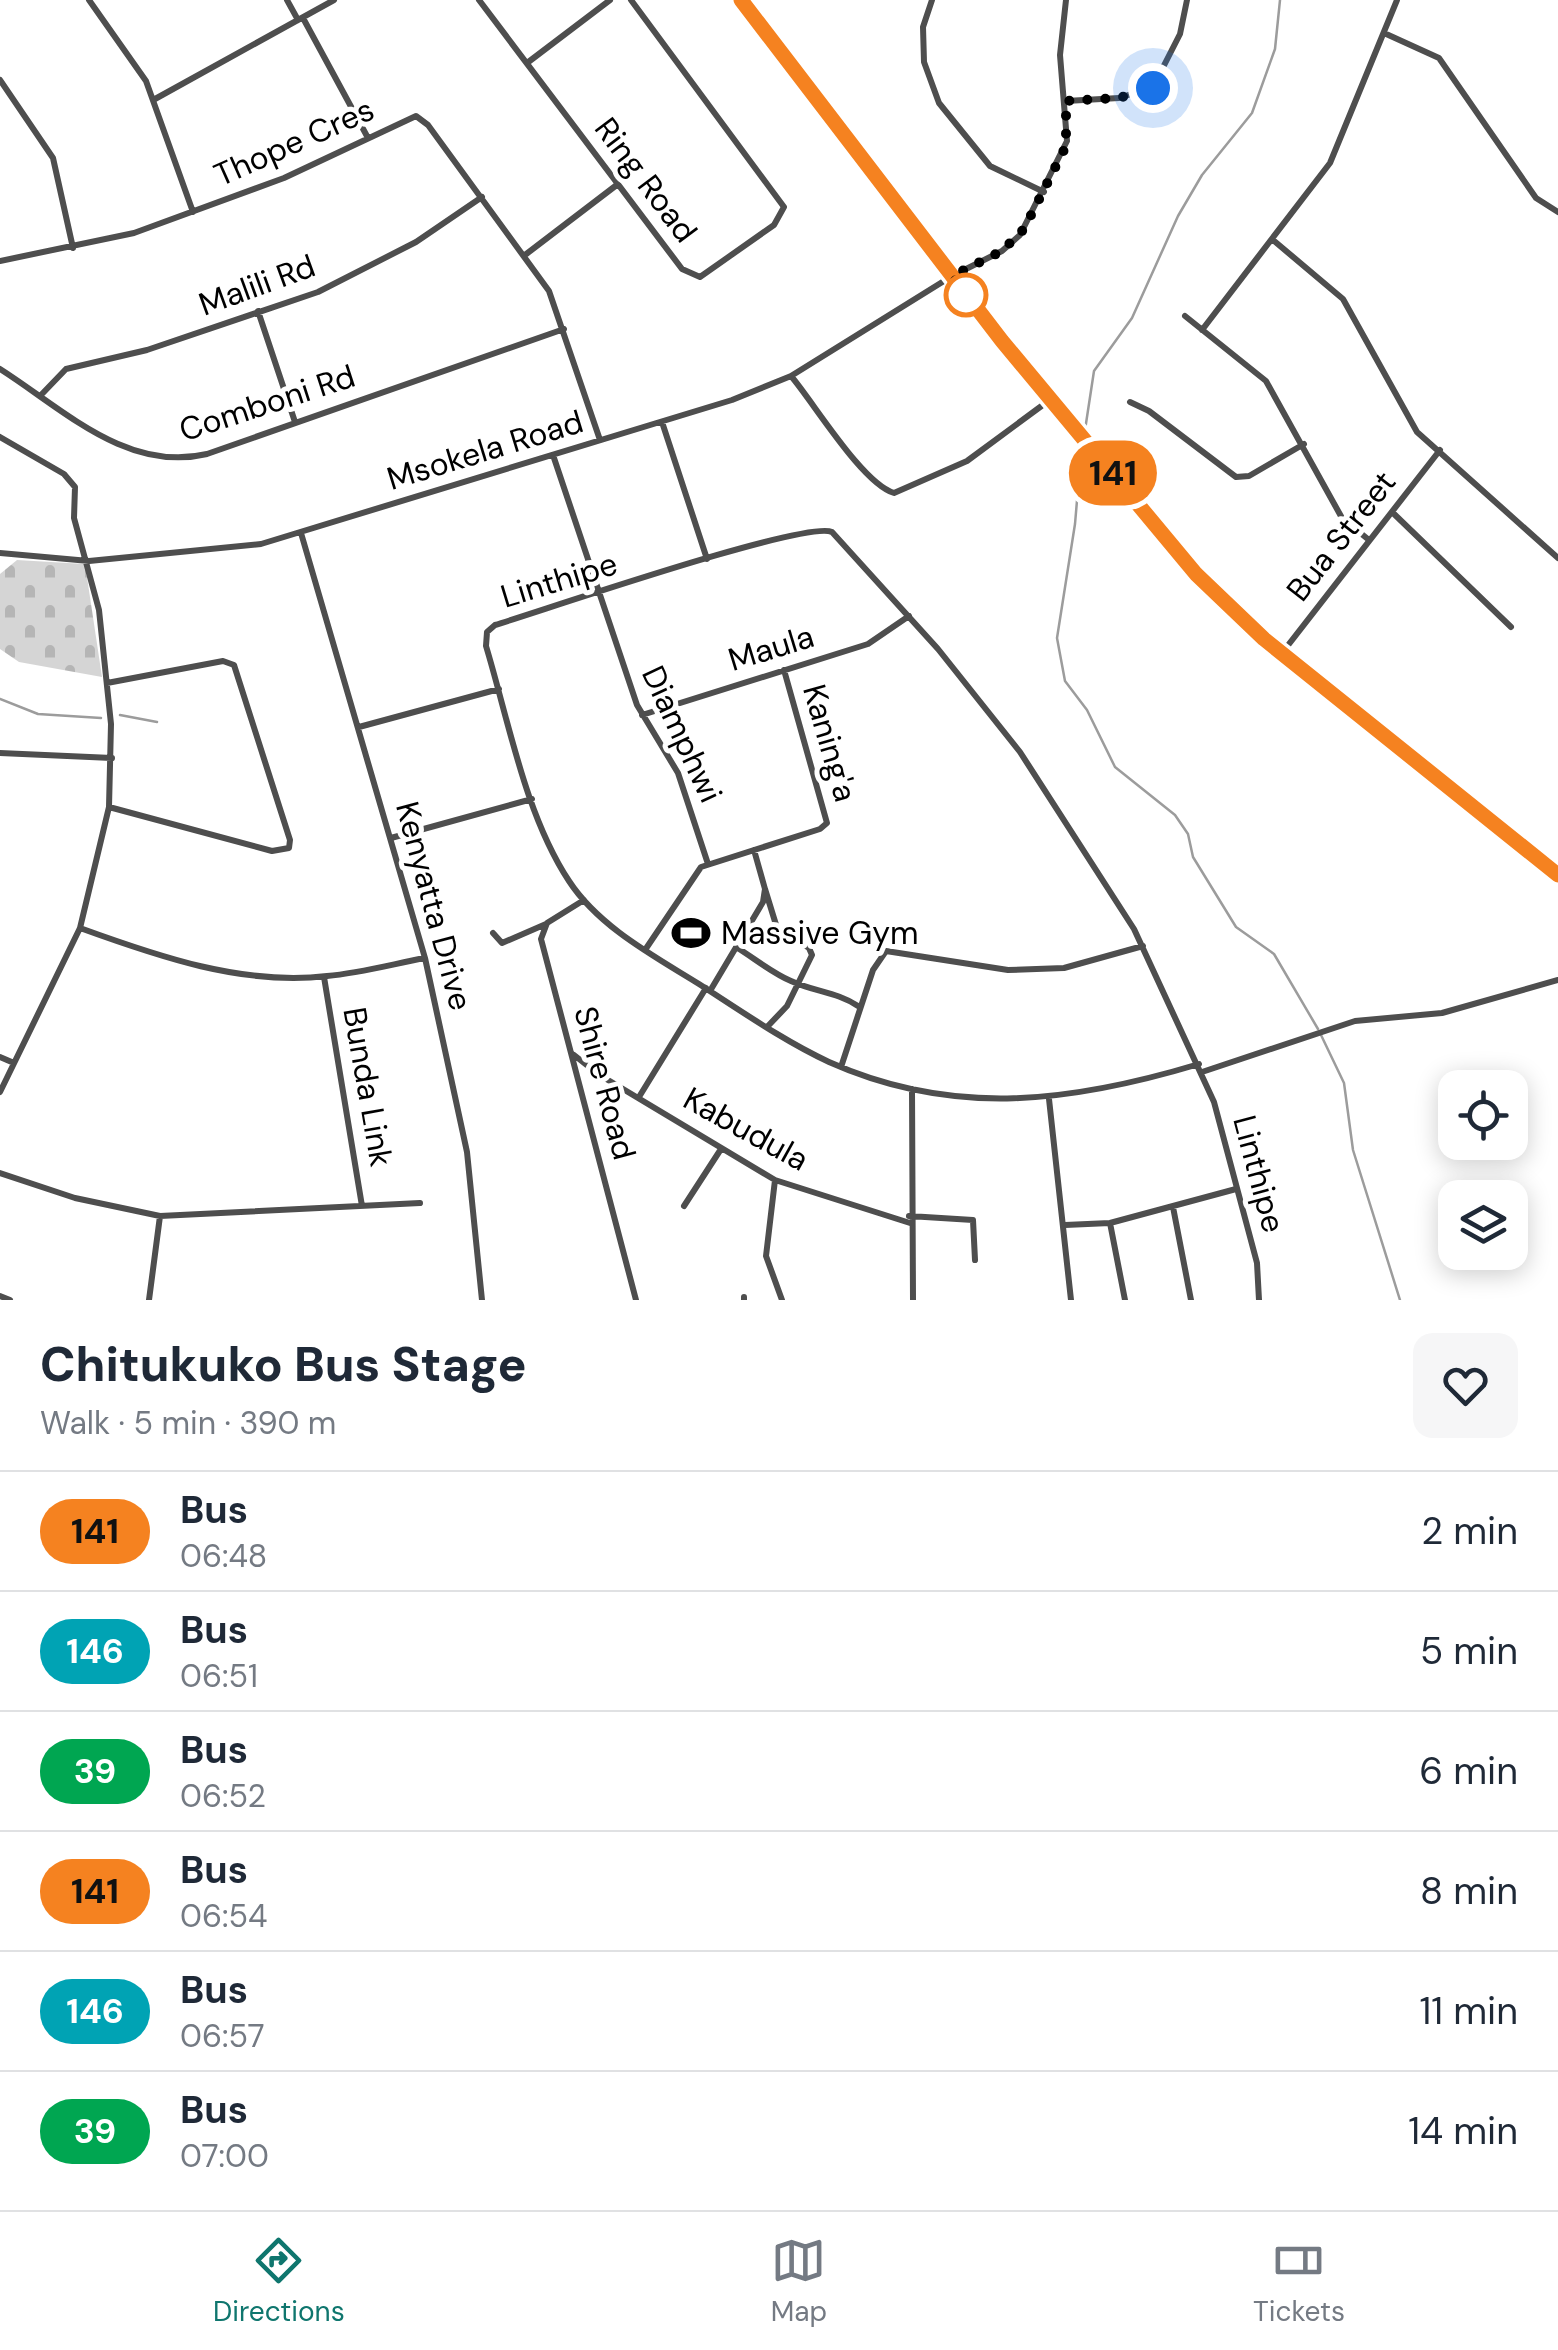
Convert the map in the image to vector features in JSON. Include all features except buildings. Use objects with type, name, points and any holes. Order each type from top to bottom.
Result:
[{"type":"highway","points":[[741,0],[952,276],[1196,574],[1282,653],[1558,875]]},
{"type":"street","points":[[88,0],[155,99],[193,212]]},
{"type":"street","points":[[287,0],[368,138]]},
{"type":"street","points":[[155,99],[334,0]]},
{"type":"street","name":"Ring Road","points":[[478,0],[693,277],[707,275],[774,225],[784,208],[631,0]]},
{"type":"street","points":[[527,63],[610,0]]},
{"type":"street","points":[[932,0],[922,27],[924,62],[939,103],[990,166],[1044,192]]},
{"type":"street","name":"Msokela Road","points":[[0,553],[89,561],[222,550],[301,533],[662,422],[791,376],[1017,239],[1068,141],[1060,38],[1066,0]]},
{"type":"street","points":[[1066,101],[1119,98],[1153,88],[1180,34],[1187,0]]},
{"type":"street","points":[[1202,330],[1330,163],[1397,0]]},
{"type":"street","points":[[1384,33],[1439,58],[1536,198],[1558,212]]},
{"type":"street","points":[[0,80],[53,158],[73,248]]},
{"type":"street","name":"Thope Cres","points":[[0,261],[73,248],[193,212],[284,178],[408,118],[420,118],[549,292],[600,440]]},
{"type":"street","points":[[524,255],[618,184]]},
{"type":"street","name":"Malili Rd","points":[[42,395],[66,369],[147,350],[318,292],[441,227],[482,197]]},
{"type":"street","points":[[1273,240],[1343,299],[1411,424],[1558,558]]},
{"type":"street","points":[[258,311],[295,422]]},
{"type":"street","points":[[1185,316],[1266,382],[1342,518],[1368,540]]},
{"type":"street","name":"Comboni Rd","points":[[0,369],[118,445],[157,459],[207,454],[564,330]]},
{"type":"street","points":[[791,376],[842,445],[882,486],[894,492],[967,461],[1052,399]]},
{"type":"street","points":[[1130,402],[1148,411],[1236,477],[1248,476],[1304,444]]},
{"type":"street","points":[[662,422],[707,559]]},
{"type":"street","points":[[0,437],[73,482],[75,526],[89,561],[107,683],[112,758],[109,808],[80,928],[0,1092]]},
{"type":"street","name":"Bua Street","points":[[1282,653],[1440,450]]},
{"type":"street","name":"Diamphwi","points":[[553,455],[642,715],[678,774],[708,864]]},
{"type":"street","points":[[1392,512],[1511,627]]},
{"type":"street","name":"Linthipe","points":[[1201,1068],[1050,1099],[1011,1100],[912,1089],[841,1066],[708,990],[645,950],[584,900],[561,866],[532,798],[484,640],[490,628],[707,559],[827,530],[909,616],[1020,752],[1143,946],[1201,1068],[1257,1264],[1258,1300]]},
{"type":"street","name":"Kenyatta Drive","points":[[301,533],[425,958],[467,1152],[482,1300]]},
{"type":"street","name":"Maula","points":[[642,715],[877,640],[909,616]]},
{"type":"street","points":[[107,683],[223,661],[234,665],[290,840],[289,848],[272,851],[109,808]]},
{"type":"street","name":"Kaning'a","points":[[708,864],[820,829],[827,822],[784,670]]},
{"type":"street","points":[[359,727],[499,688]]},
{"type":"street","points":[[0,752],[112,758]]},
{"type":"street","points":[[391,838],[532,798]]},
{"type":"street","points":[[754,850],[777,928],[811,951],[799,984],[768,1026]]},
{"type":"street","points":[[645,950],[688,882],[708,864]]},
{"type":"street","points":[[640,1097],[763,902],[765,889]]},
{"type":"street","points":[[493,934],[502,943],[547,923],[584,900]]},
{"type":"street","name":"Shire Road","points":[[547,923],[542,945],[636,1300]]},
{"type":"street","points":[[80,928],[190,964],[263,975],[324,977],[425,958]]},
{"type":"street","points":[[736,946],[799,984],[822,994],[836,993],[859,1006]]},
{"type":"street","points":[[841,1066],[859,1006],[886,951],[1008,970],[1064,968],[1143,946]]},
{"type":"street","name":"Bunda Link","points":[[324,977],[362,1206]]},
{"type":"street","points":[[1201,1068],[1355,1021],[1442,1014],[1558,980]]},
{"type":"street","name":"Kabudula","points":[[571,1053],[598,1074],[775,1180],[910,1219],[973,1220],[975,1260]]},
{"type":"street","points":[[0,1057],[14,1063]]},
{"type":"street","points":[[912,1089],[910,1219],[914,1300]]},
{"type":"street","points":[[1050,1099],[1071,1300]]},
{"type":"street","points":[[684,1206],[721,1148]]},
{"type":"street","points":[[0,1172],[75,1198],[160,1216],[420,1202]]},
{"type":"street","points":[[775,1180],[766,1256],[782,1300]]},
{"type":"street","points":[[1065,1225],[1110,1223],[1236,1189]]},
{"type":"street","points":[[1173,1207],[1191,1300]]},
{"type":"street","points":[[148,1300],[160,1216]]},
{"type":"street","points":[[1110,1223],[1125,1300]]},
{"type":"street","points":[[0,1296],[10,1300]]},
{"type":"green space","points":[[17,560],[85,564],[102,677],[19,662],[0,649],[0,574]]},
{"type":"waterway","points":[[1085,430],[1094,371],[1132,318],[1178,216],[1202,175],[1252,113],[1275,49],[1280,0]]},
{"type":"waterway","points":[[1082,442],[1075,524],[1057,638],[1065,681],[1087,710],[1115,767],[1175,815],[1188,834],[1193,857],[1236,927],[1274,954],[1318,1029]]},
{"type":"waterway","points":[[0,699],[38,714],[101,718]]},
{"type":"waterway","points":[[120,715],[157,722]]},
{"type":"waterway","points":[[1321,1035],[1344,1083],[1353,1150],[1400,1300]]},
{"type":"bus line","name":"141","points":[[741,0],[1002,341],[1196,574],[1264,639],[1487,822],[1558,875]]},
{"type":"place","name":"Massive Gym","points":[[691,933]]},
{"type":"route","points":[[966,295],[952,276],[1017,239],[1044,192],[1068,141],[1066,101],[1119,98],[1153,88]]}]
